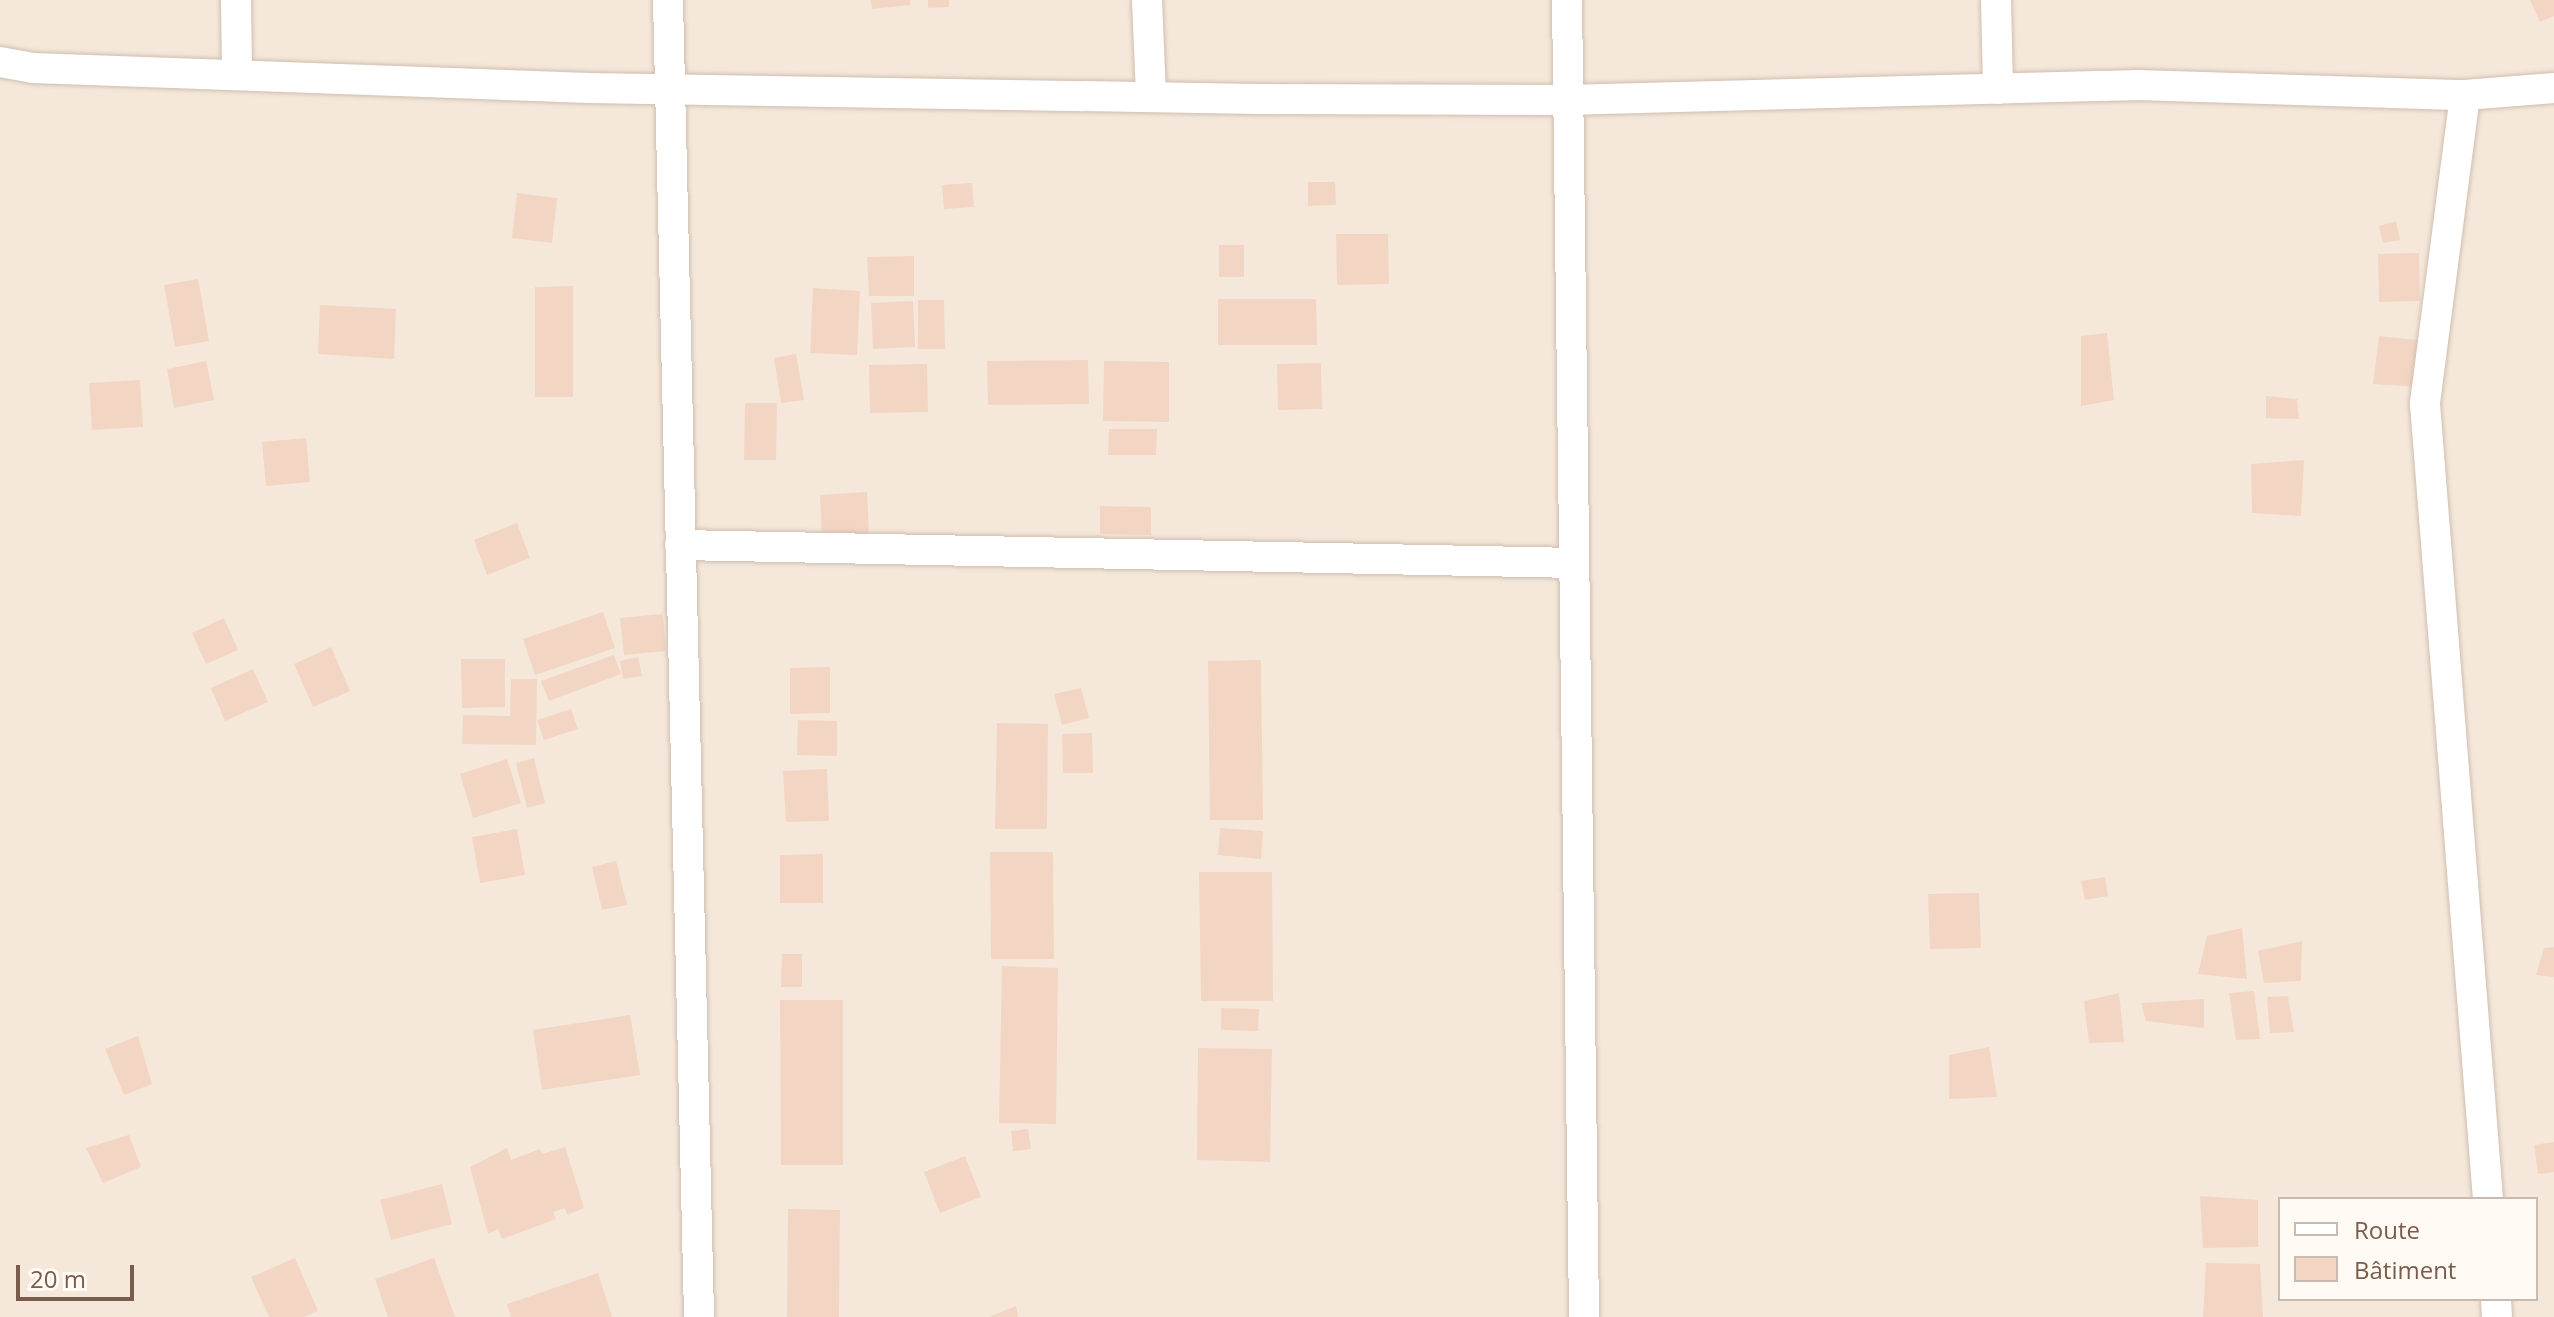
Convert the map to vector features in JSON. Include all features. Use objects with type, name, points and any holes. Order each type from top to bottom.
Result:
[{"type":"street","points":[[236,0],[237,75]]},
{"type":"street","points":[[668,0],[699,1317]]},
{"type":"street","points":[[1147,0],[1151,97]]},
{"type":"street","points":[[1567,0],[1584,1317]]},
{"type":"street","points":[[1996,0],[1998,89]]},
{"type":"street","points":[[0,62],[237,75],[669,89],[1151,97],[1568,100],[2138,85],[2465,95],[2554,88]]},
{"type":"street","points":[[2465,95],[2425,404],[2488,1197]]},
{"type":"street","points":[[680,545],[1574,563]]},
{"type":"shaded area","points":[[0,0],[2554,0],[2554,1317],[0,1317]]},
{"type":"building","points":[[871,0],[910,0],[910,5],[872,9]]},
{"type":"building","points":[[928,0],[949,0],[949,7],[928,8]]},
{"type":"building","points":[[2530,0],[2554,0],[2554,16],[2540,22]]},
{"type":"building","points":[[1308,182],[1335,182],[1336,205],[1308,206]]},
{"type":"building","points":[[972,183],[974,207],[944,209],[942,185]]},
{"type":"building","points":[[517,193],[557,198],[552,243],[512,238]]},
{"type":"building","points":[[2396,221],[2400,240],[2383,243],[2379,226]]},
{"type":"building","points":[[1336,234],[1388,234],[1389,284],[1337,285]]},
{"type":"building","points":[[1219,245],[1244,245],[1244,277],[1219,277]]},
{"type":"building","points":[[2419,253],[2420,301],[2379,302],[2378,254]]},
{"type":"building","points":[[914,256],[914,296],[869,296],[867,257]]},
{"type":"building","points":[[198,279],[209,341],[175,347],[164,285]]},
{"type":"building","points":[[573,286],[573,397],[535,397],[535,287]]},
{"type":"building","points":[[813,288],[860,291],[857,355],[810,353]]},
{"type":"building","points":[[1218,299],[1316,299],[1317,345],[1218,345]]},
{"type":"building","points":[[918,300],[944,300],[945,349],[918,349]]},
{"type":"building","points":[[913,301],[915,347],[873,349],[871,303]]},
{"type":"building","points":[[320,305],[396,309],[394,359],[318,354]]},
{"type":"building","points":[[2107,333],[2114,400],[2081,406],[2081,336]]},
{"type":"building","points":[[2379,336],[2425,341],[2422,387],[2373,384]]},
{"type":"building","points":[[796,354],[804,400],[781,403],[774,358]]},
{"type":"building","points":[[1088,360],[1089,404],[988,405],[987,361]]},
{"type":"building","points":[[206,361],[214,400],[174,408],[167,369]]},
{"type":"building","points":[[1104,361],[1169,362],[1169,422],[1103,421]]},
{"type":"building","points":[[1321,363],[1322,409],[1278,410],[1277,364]]},
{"type":"building","points":[[927,364],[928,412],[870,413],[869,365]]},
{"type":"building","points":[[140,380],[143,427],[92,430],[89,383]]},
{"type":"building","points":[[2266,396],[2297,399],[2299,419],[2266,418]]},
{"type":"building","points":[[745,403],[777,403],[776,460],[744,460]]},
{"type":"building","points":[[1109,429],[1157,429],[1156,455],[1108,455]]},
{"type":"building","points":[[306,438],[310,482],[266,486],[262,442]]},
{"type":"building","points":[[2304,460],[2301,516],[2252,513],[2251,464]]},
{"type":"building","points":[[867,492],[869,534],[822,536],[820,495]]},
{"type":"building","points":[[1100,506],[1151,507],[1151,535],[1100,534]]},
{"type":"building","points":[[517,523],[530,558],[487,575],[474,540]]},
{"type":"building","points":[[603,612],[615,648],[535,675],[523,639]]},
{"type":"building","points":[[663,614],[666,651],[624,655],[620,618]]},
{"type":"building","points":[[224,618],[238,650],[206,664],[192,633]]},
{"type":"building","points":[[331,647],[350,691],[313,707],[294,664]]},
{"type":"building","points":[[614,655],[621,674],[549,701],[541,681]]},
{"type":"building","points":[[638,657],[642,676],[623,679],[620,661]]},
{"type":"building","points":[[461,659],[505,659],[505,707],[462,708]]},
{"type":"building","points":[[1261,660],[1263,820],[1210,820],[1208,661]]},
{"type":"building","points":[[830,667],[830,713],[790,714],[790,668]]},
{"type":"building","points":[[253,669],[268,702],[225,721],[211,688]]},
{"type":"building","points":[[511,679],[537,679],[536,745],[462,744],[463,715],[510,716]]},
{"type":"building","points":[[1081,688],[1089,718],[1062,725],[1054,694]]},
{"type":"building","points":[[571,709],[578,729],[544,740],[537,720]]},
{"type":"building","points":[[798,720],[837,721],[837,756],[797,755]]},
{"type":"building","points":[[997,723],[1048,724],[1047,829],[995,829]]},
{"type":"building","points":[[1092,733],[1093,773],[1063,773],[1062,734]]},
{"type":"building","points":[[534,758],[545,803],[527,808],[516,763]]},
{"type":"building","points":[[507,759],[521,803],[473,818],[460,774]]},
{"type":"building","points":[[827,769],[829,821],[786,822],[783,771]]},
{"type":"building","points":[[1220,828],[1263,831],[1261,859],[1218,855]]},
{"type":"building","points":[[517,829],[525,875],[480,883],[472,837]]},
{"type":"building","points":[[990,852],[1053,852],[1054,959],[991,959]]},
{"type":"building","points":[[823,854],[823,903],[780,903],[780,855]]},
{"type":"building","points":[[616,861],[627,905],[602,910],[592,867]]},
{"type":"building","points":[[1199,872],[1272,872],[1273,1001],[1201,1001]]},
{"type":"building","points":[[2105,877],[2108,896],[2085,900],[2081,881]]},
{"type":"building","points":[[1979,893],[1981,948],[1930,949],[1928,894]]},
{"type":"building","points":[[2242,928],[2247,979],[2198,974],[2207,936]]},
{"type":"building","points":[[2302,941],[2301,981],[2264,983],[2258,951]]},
{"type":"building","points":[[2554,947],[2554,977],[2536,975],[2544,948]]},
{"type":"building","points":[[782,954],[802,954],[802,987],[781,987]]},
{"type":"building","points":[[1002,966],[1058,968],[1056,1124],[999,1123]]},
{"type":"building","points":[[2254,991],[2260,1039],[2236,1040],[2229,993]]},
{"type":"building","points":[[2119,993],[2124,1042],[2089,1043],[2084,1001]]},
{"type":"building","points":[[2288,996],[2294,1032],[2270,1033],[2267,997]]},
{"type":"building","points":[[2204,999],[2204,1028],[2146,1021],[2141,1003]]},
{"type":"building","points":[[780,1000],[843,1000],[843,1165],[781,1165]]},
{"type":"building","points":[[1221,1008],[1259,1009],[1258,1031],[1221,1030]]},
{"type":"building","points":[[630,1015],[640,1075],[542,1090],[533,1030]]},
{"type":"building","points":[[138,1036],[152,1084],[124,1095],[105,1049]]},
{"type":"building","points":[[1989,1047],[1997,1097],[1949,1099],[1949,1055]]},
{"type":"building","points":[[1198,1048],[1272,1049],[1270,1162],[1197,1160]]},
{"type":"building","points":[[1028,1129],[1031,1149],[1013,1151],[1011,1131]]},
{"type":"building","points":[[129,1135],[141,1167],[103,1183],[86,1148]]},
{"type":"building","points":[[2554,1142],[2554,1172],[2538,1174],[2534,1145]]},
{"type":"building","points":[[565,1147],[584,1208],[567,1215],[565,1208],[553,1212],[556,1219],[502,1239],[498,1229],[488,1234],[470,1167],[507,1148],[511,1160],[540,1149],[542,1154]]},
{"type":"building","points":[[965,1156],[981,1197],[940,1213],[924,1172]]},
{"type":"building","points":[[442,1184],[452,1224],[391,1240],[380,1200]]},
{"type":"building","points":[[2200,1196],[2258,1200],[2258,1247],[2203,1248]]},
{"type":"building","points":[[788,1209],[840,1210],[839,1317],[787,1317]]},
{"type":"building","points":[[295,1258],[318,1311],[304,1317],[269,1317],[251,1277]]},
{"type":"building","points":[[434,1258],[455,1317],[388,1317],[375,1279]]},
{"type":"building","points":[[2206,1263],[2260,1264],[2263,1317],[2203,1317]]},
{"type":"building","points":[[598,1273],[612,1317],[511,1317],[507,1304]]},
{"type":"building","points":[[1016,1306],[1018,1317],[989,1317]]}]
